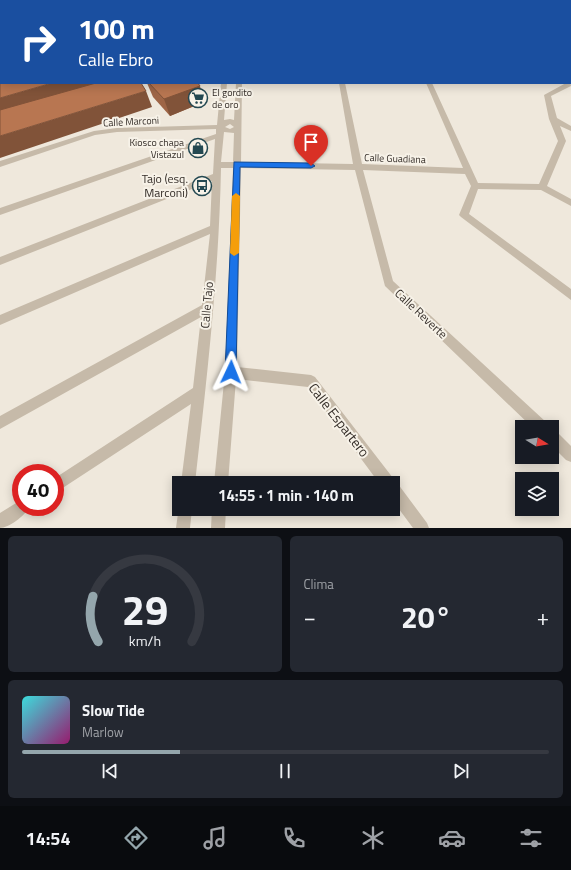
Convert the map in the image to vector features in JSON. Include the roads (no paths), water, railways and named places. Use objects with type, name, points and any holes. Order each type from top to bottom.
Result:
[{"type":"street","name":"Calle Tajo","points":[[189,476],[215,228],[217,165],[224,84]]},
{"type":"street","name":"Calle Tajo","points":[[222,476],[231,372],[239,84]]},
{"type":"street","name":"Calle Guadiana","points":[[342,84],[358,167],[469,171]]},
{"type":"street","points":[[429,84],[475,186],[464,215],[571,295]]},
{"type":"street","points":[[542,187],[562,141],[547,95],[569,84]]},
{"type":"street","points":[[554,119],[571,129]]},
{"type":"street","points":[[0,212],[220,131],[230,132],[238,127]]},
{"type":"street","name":"Calle Marconi","points":[[0,164],[94,133],[117,130],[220,131]]},
{"type":"street","points":[[217,165],[237,164],[358,167]]},
{"type":"street","name":"Calle Reverte","points":[[358,167],[388,283],[534,420]]},
{"type":"street","points":[[0,261],[217,176]]},
{"type":"street","points":[[475,186],[542,187],[571,202]]},
{"type":"street","points":[[0,320],[215,228]]},
{"type":"street","points":[[0,423],[207,308]]},
{"type":"street","name":"Calle Espartero","points":[[231,372],[311,381],[383,476]]},
{"type":"street","points":[[64,480],[199,391]]},
{"type":"street","points":[[559,444],[571,455]]},
{"type":"street","points":[[400,499],[422,528]]},
{"type":"street","points":[[0,522],[12,514]]},
{"type":"street","points":[[183,528],[184,516]]},
{"type":"street","points":[[218,528],[219,516]]},
{"type":"place","name":"El gordito de oro","points":[[198,98]]},
{"type":"place","name":"Kiosco chapa Vistazul","points":[[198,148]]},
{"type":"place","name":"Tajo (esq. Marconi)","points":[[202,186]]}]
